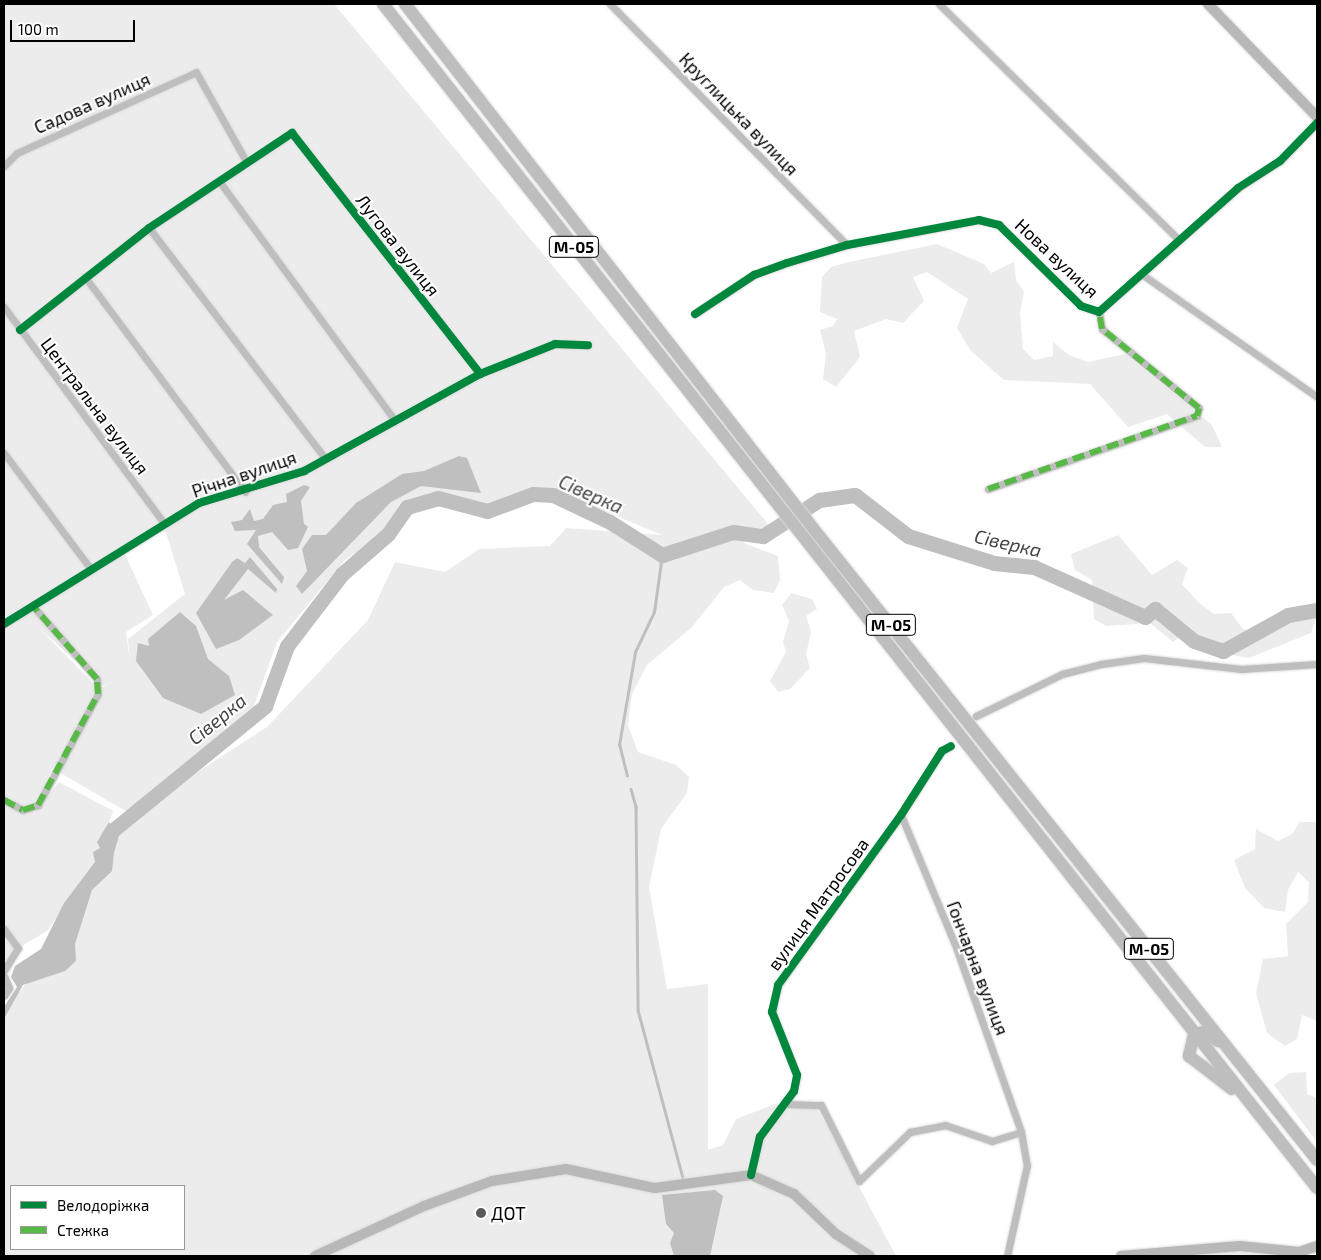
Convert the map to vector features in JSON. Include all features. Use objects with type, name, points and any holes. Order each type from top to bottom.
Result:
[{"type":"highway","name":"М-05","points":[[383,4],[1194,1034]]},
{"type":"highway","name":"М-05","points":[[405,4],[820,537],[1317,1160]]},
{"type":"highway","points":[[1252,1078],[1214,1037],[1206,1032],[1194,1034],[1189,1056],[1246,1099],[1317,1188]]},
{"type":"street","name":"Круглицька вулиця","points":[[610,4],[847,245]]},
{"type":"street","points":[[939,4],[1179,240]]},
{"type":"street","points":[[1208,4],[1317,117]]},
{"type":"street","name":"Садова вулиця","points":[[4,166],[17,153],[196,72],[247,163]]},
{"type":"street","name":"Нова вулиця","points":[[694,314],[754,275],[847,245],[990,220],[1081,306],[1099,312],[1129,282],[1143,275],[1238,188],[1280,161],[1317,123]]},
{"type":"street","name":"Лугова вулиця","points":[[247,163],[292,133],[480,374]]},
{"type":"street","points":[[20,330],[148,228],[247,163]]},
{"type":"street","points":[[219,181],[394,419]]},
{"type":"street","points":[[148,228],[324,457]]},
{"type":"street","points":[[1143,275],[1317,397]]},
{"type":"street","points":[[85,278],[245,492]]},
{"type":"street","name":"Центральна вулиця","points":[[4,307],[163,522]]},
{"type":"street","points":[[988,489],[1197,416],[1199,408],[1102,329],[1099,312]]},
{"type":"street","name":"Річна вулиця","points":[[4,624],[163,522],[199,504],[245,492],[304,471],[324,457],[480,374],[555,344],[588,345]]},
{"type":"street","points":[[4,453],[90,568]]},
{"type":"street","points":[[4,800],[23,810],[38,805],[98,694],[97,679],[32,605]]},
{"type":"street","points":[[976,716],[1062,674],[1101,664],[1144,658],[1241,669],[1317,664]]},
{"type":"street","name":"вулиця Матросова","points":[[751,1175],[760,1137],[786,1104],[797,1075],[772,1012],[778,985],[901,816],[942,751],[951,746]]},
{"type":"street","name":"Гончарна вулиця","points":[[901,816],[956,947],[1021,1132],[1027,1165],[1007,1256]]},
{"type":"street","points":[[4,929],[18,948],[4,970]]},
{"type":"street","points":[[4,976],[9,988],[4,996]]},
{"type":"street","points":[[786,1104],[821,1105],[859,1180],[910,1132],[945,1125],[992,1141],[1021,1132]]},
{"type":"street","points":[[315,1256],[424,1206],[492,1181],[566,1169],[654,1188],[751,1175],[794,1194],[836,1234],[870,1256]]},
{"type":"street","points":[[1121,1256],[1240,1246],[1310,1249]]},
{"type":"shaded area","points":[[4,4],[334,4],[769,525],[763,536],[736,535],[746,544],[778,556],[780,580],[774,593],[753,590],[740,580],[724,587],[692,627],[647,665],[632,694],[628,725],[638,752],[676,765],[689,777],[687,793],[661,829],[649,887],[667,989],[708,984],[708,1150],[723,1145],[736,1119],[775,1104],[816,1106],[896,1256],[4,1256],[4,1011],[51,953],[92,877],[108,830],[267,727],[368,620],[395,562],[445,572],[479,549],[550,546],[566,528],[662,535],[561,493],[534,489],[487,504],[437,493],[405,500],[376,538],[345,560],[277,642],[254,706],[127,812],[52,768],[33,815],[59,782],[113,811],[95,862],[47,931],[18,948],[4,970]],"holes":[[[163,523],[185,594],[128,639],[130,663],[126,632],[153,615],[122,548]],[[39,628],[104,686],[111,681],[100,690]]]},
{"type":"shaded area","points":[[937,244],[984,264],[991,273],[1014,262],[1016,280],[1024,292],[1020,312],[1023,349],[1034,360],[1053,356],[1053,342],[1069,355],[1088,362],[1125,354],[1212,425],[1222,447],[1205,447],[1167,414],[1128,427],[1090,384],[1004,380],[971,351],[957,328],[968,299],[927,272],[913,277],[924,301],[903,323],[886,319],[854,331],[860,357],[836,387],[823,379],[826,354],[820,330],[833,326],[837,319],[820,312],[822,277],[831,267]]},
{"type":"shaded area","points":[[459,456],[467,458],[481,493],[421,486],[391,502],[302,594],[296,586],[307,571],[302,549],[312,535],[326,535],[356,503],[402,474],[424,471]]},
{"type":"shaded area","points":[[304,485],[310,487],[301,501],[304,524],[308,527],[298,548],[288,550],[272,532],[258,536],[259,547],[284,577],[282,584],[247,544],[256,530],[235,531],[231,522],[242,520],[250,509],[254,521],[263,519],[273,505],[287,502],[286,494]]},
{"type":"shaded area","points":[[1118,535],[1152,575],[1177,560],[1188,568],[1182,584],[1199,603],[1214,614],[1231,613],[1243,629],[1261,635],[1286,622],[1316,618],[1311,633],[1249,658],[1200,649],[1181,636],[1173,642],[1150,623],[1106,626],[1094,619],[1092,580],[1075,570],[1071,554]]},
{"type":"shaded area","points":[[250,557],[277,589],[276,593],[248,569],[224,600],[243,590],[273,615],[239,640],[216,649],[196,613],[232,562],[237,558],[245,563]]},
{"type":"shaded area","points":[[791,593],[812,599],[817,609],[806,616],[811,632],[806,654],[810,668],[790,689],[778,692],[770,681],[786,652],[783,642],[789,621],[782,605]]},
{"type":"shaded area","points":[[180,612],[196,626],[208,659],[229,676],[235,695],[201,714],[163,698],[136,661],[138,643],[149,646],[148,639]]},
{"type":"shaded area","points":[[109,822],[116,833],[112,871],[92,890],[75,944],[76,961],[65,971],[23,985],[4,1019],[4,1007],[17,987],[11,977],[15,966],[41,949],[64,903],[95,862],[93,852],[100,848],[97,842]]},
{"type":"shaded area","points":[[1300,822],[1317,822],[1317,1021],[1302,1015],[1297,1039],[1285,1046],[1267,1033],[1256,993],[1263,959],[1288,956],[1286,924],[1308,902],[1309,882],[1298,872],[1288,890],[1285,912],[1264,908],[1245,888],[1234,860],[1255,849],[1256,829],[1278,841],[1292,834]]},
{"type":"shaded area","points":[[1306,1072],[1307,1094],[1317,1098],[1317,1142],[1274,1085],[1289,1073]]},
{"type":"shaded area","points":[[715,1190],[723,1196],[710,1256],[674,1256],[670,1243],[674,1233],[666,1224],[662,1195]]},
{"type":"shaded area","points":[[1239,1251],[1276,1256],[1175,1256]]},
{"type":"waterway","name":"Сіверка","points":[[107,848],[112,831],[265,706],[287,646],[342,574],[388,534],[407,507],[438,498],[487,511],[533,494],[553,495],[610,522],[662,555],[733,532],[763,536],[819,500],[855,495],[908,536],[994,563],[1034,567],[1145,617],[1155,609],[1194,641],[1223,651],[1288,615],[1317,610]]},
{"type":"waterway","points":[[627,776],[619,745],[635,652],[654,612],[662,555]]},
{"type":"waterway","points":[[631,789],[636,807],[638,1010],[683,1178]]},
{"type":"marked path","points":[[988,489],[1197,416],[1199,408],[1102,329],[1099,312]]},
{"type":"marked path","points":[[4,800],[23,810],[38,805],[98,694],[97,679],[32,605]]},
{"type":"cycle path","points":[[695,314],[754,275],[787,263],[847,245],[979,220],[999,225],[1081,306],[1099,312],[1238,188],[1280,161],[1317,123]]},
{"type":"cycle path","points":[[20,330],[149,228],[292,133],[480,374]]},
{"type":"cycle path","points":[[4,624],[199,503],[304,471],[480,374],[555,344],[588,345]]},
{"type":"cycle path","points":[[751,1175],[760,1137],[794,1091],[797,1075],[772,1012],[778,985],[901,815],[942,751],[951,746]]},
{"type":"place","name":"ДОТ","points":[[481,1213]]}]
